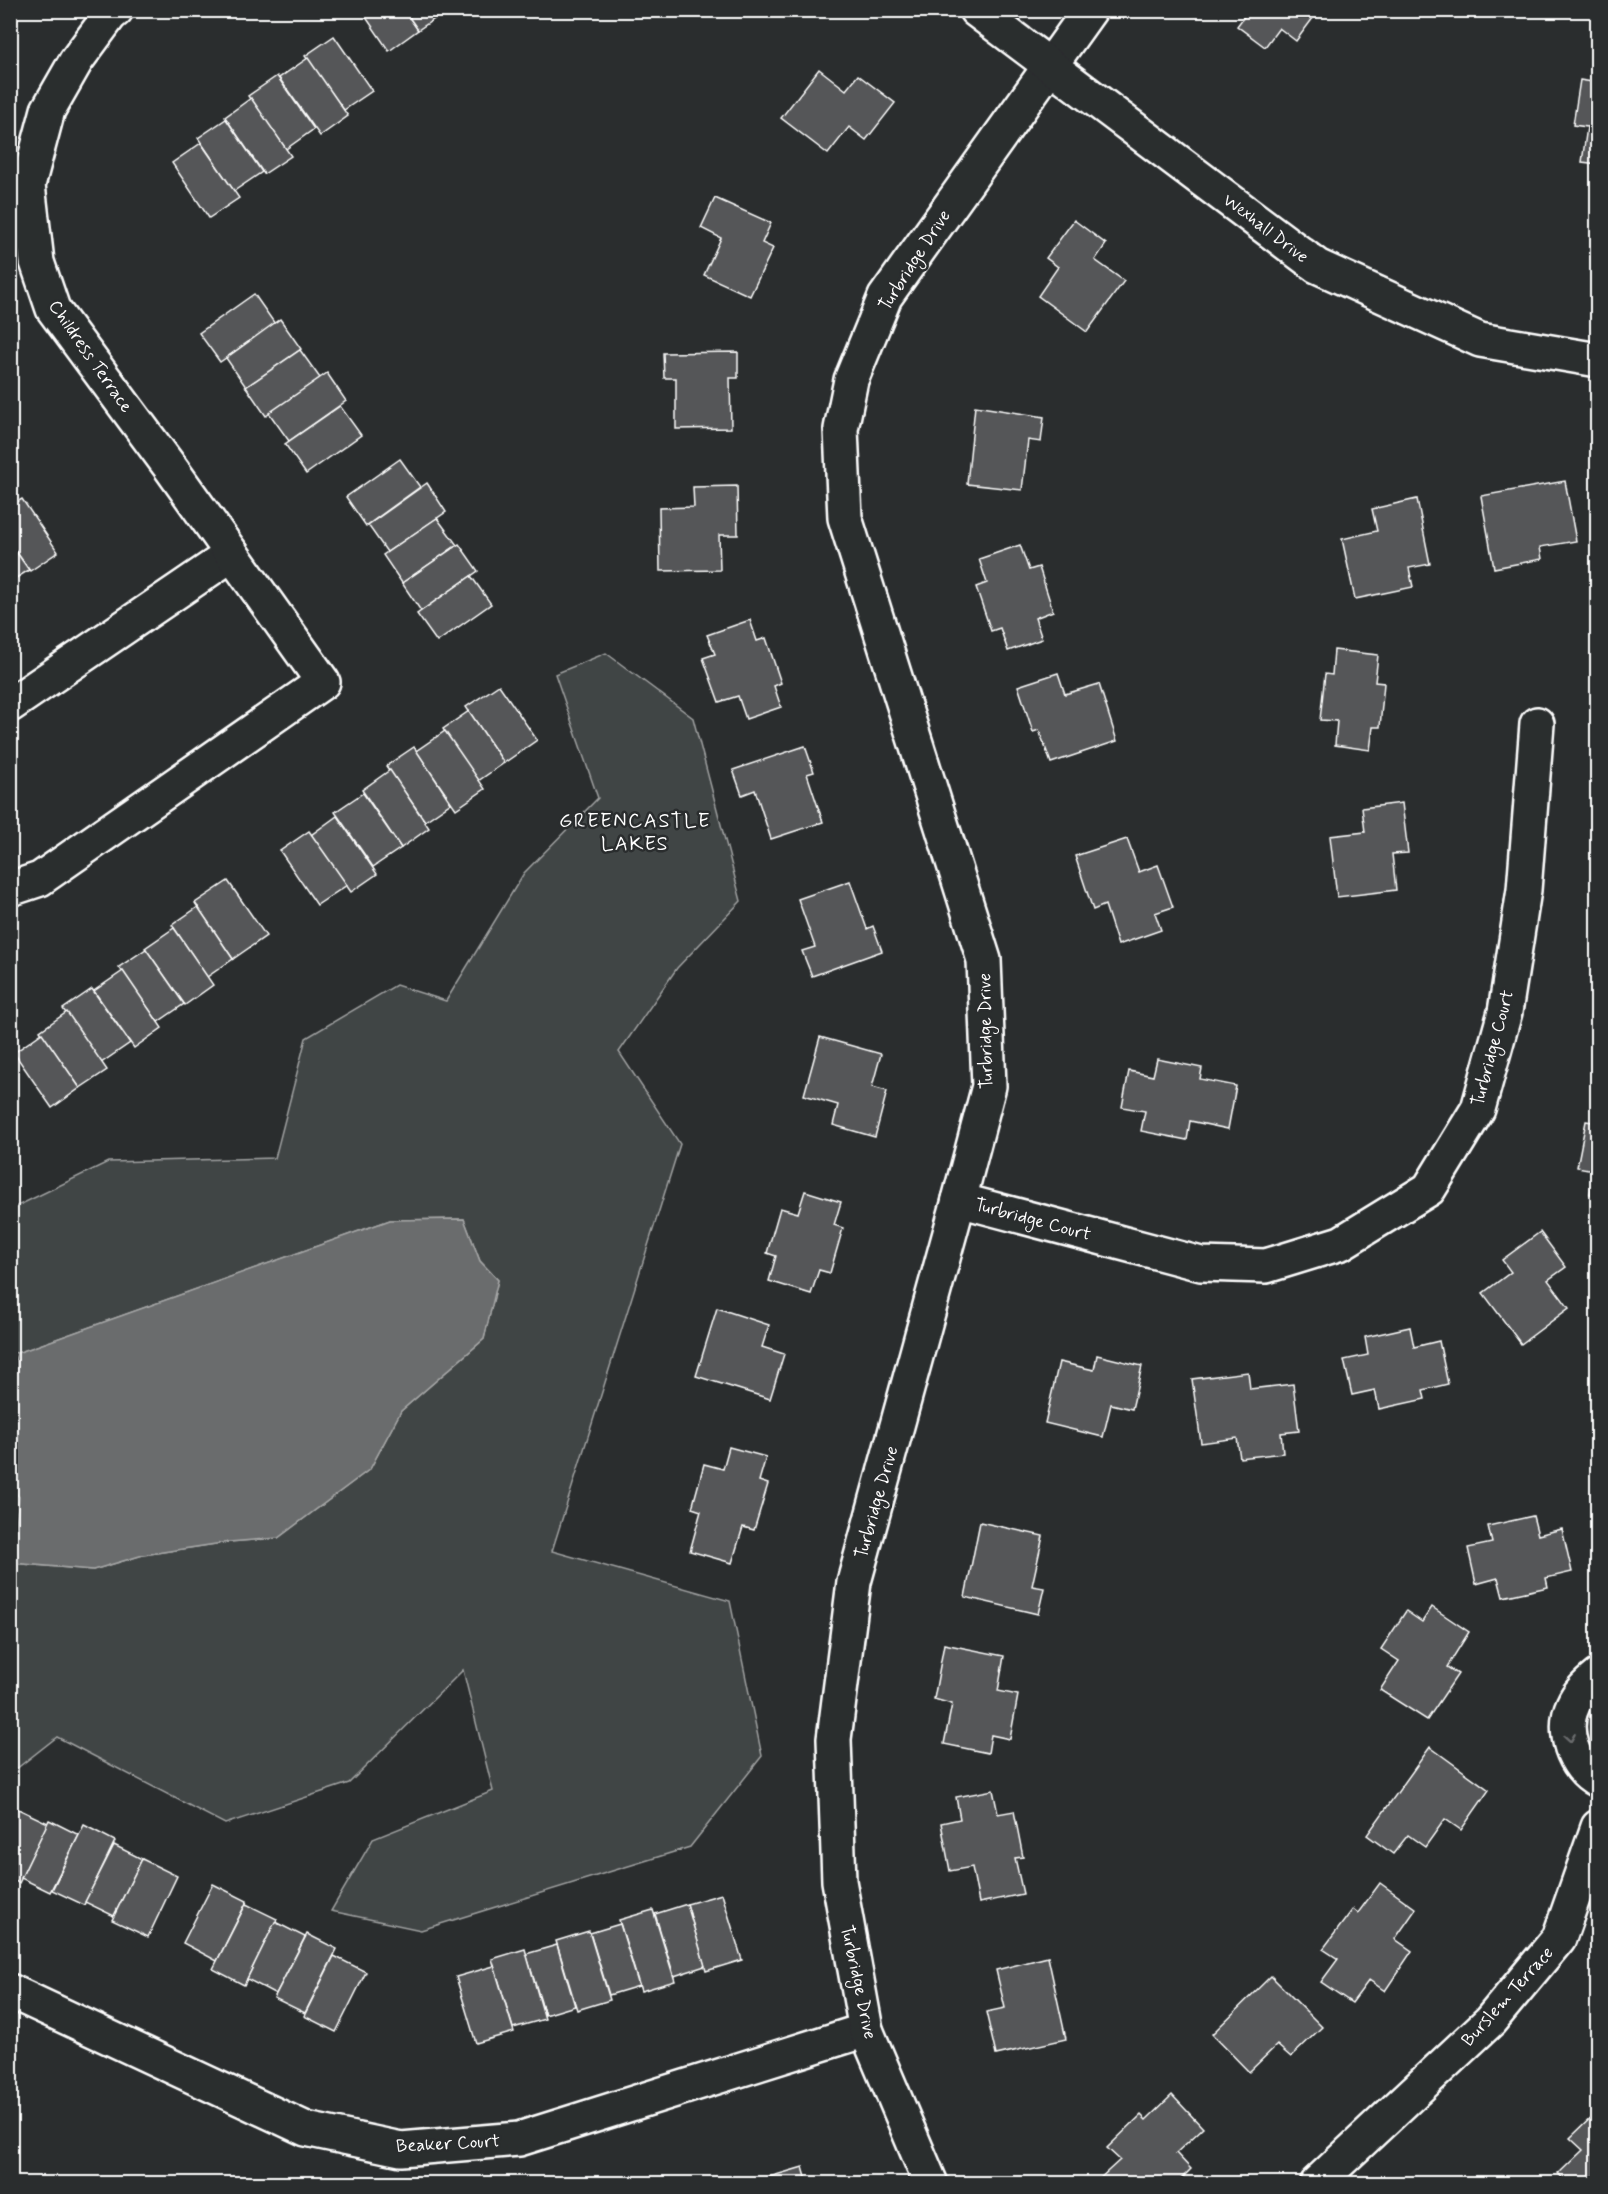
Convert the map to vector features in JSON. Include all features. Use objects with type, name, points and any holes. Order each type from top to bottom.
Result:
[{"type":"street","name":"Childress Terrace","points":[[10,889],[40,879],[323,682],[53,309],[37,262],[28,185],[48,110],[76,61],[116,10]]},
{"type":"street","name":"Wexhall Drive","points":[[976,10],[1317,266],[1480,340],[1598,360]]},
{"type":"street","name":"Turbridge Drive","points":[[932,2184],[866,2030],[839,1881],[834,1739],[854,1582],[988,1086],[984,960],[845,518],[841,429],[851,380],[885,297],[1090,10]]},
{"type":"street","points":[[10,705],[231,554]]},
{"type":"street","name":"Turbridge Court","points":[[959,1200],[1201,1264],[1266,1266],[1341,1243],[1429,1189],[1478,1109],[1505,1012],[1524,890],[1537,724]]},
{"type":"street","points":[[1598,1676],[1582,1690],[1572,1707],[1568,1726],[1571,1746],[1578,1763],[1598,1780]]},
{"type":"street","name":"Burslem Terrace","points":[[1316,2184],[1490,2021],[1559,1938],[1598,1827]]},
{"type":"street","name":"Beaker Court","points":[[10,1991],[306,2129],[400,2149],[519,2139],[866,2030]]},
{"type":"shaded area","points":[[606,653],[693,718],[741,901],[677,968],[619,1052],[680,1144],[552,1551],[730,1601],[762,1756],[690,1847],[421,1930],[331,1911],[373,1839],[493,1791],[463,1670],[349,1783],[225,1824],[57,1737],[11,1773],[11,1563],[93,1570],[143,1555],[229,1542],[278,1538],[370,1469],[401,1411],[484,1339],[498,1280],[480,1261],[464,1219],[390,1220],[17,1353],[11,1352],[11,1209],[108,1162],[275,1158],[306,1038],[396,985],[446,1001],[524,873],[598,798],[555,674]]},
{"type":"shaded area","points":[[464,1219],[480,1261],[498,1280],[484,1339],[401,1411],[370,1469],[278,1538],[229,1542],[143,1555],[93,1570],[12,1563],[19,1497],[11,1486],[11,1376],[17,1353],[390,1220]]},
{"type":"building","points":[[361,10],[404,10],[418,30],[389,51]]},
{"type":"building","points":[[404,10],[446,10],[446,11],[418,30]]},
{"type":"building","points":[[446,10],[466,10],[452,20]]},
{"type":"building","points":[[1249,10],[1319,10],[1296,41],[1279,28],[1265,47],[1237,26]]},
{"type":"building","points":[[334,36],[372,91],[344,110],[305,56]]},
{"type":"building","points":[[308,58],[348,116],[320,136],[279,78]]},
{"type":"building","points":[[819,69],[846,90],[858,75],[895,103],[866,140],[849,127],[828,154],[781,118]]},
{"type":"building","points":[[277,76],[314,129],[286,149],[248,96]]},
{"type":"building","points":[[1580,80],[1598,83],[1598,164],[1582,162],[1587,127],[1573,125]]},
{"type":"building","points":[[251,98],[291,156],[264,174],[225,117]]},
{"type":"building","points":[[226,119],[262,172],[234,191],[198,138]]},
{"type":"building","points":[[201,143],[239,198],[209,218],[172,163]]},
{"type":"building","points":[[715,198],[771,223],[762,243],[773,248],[750,296],[704,275],[721,238],[701,228]]},
{"type":"building","points":[[1074,220],[1106,244],[1095,260],[1124,281],[1087,332],[1038,296],[1058,267],[1046,258]]},
{"type":"building","points":[[254,294],[275,324],[220,362],[199,333]]},
{"type":"building","points":[[280,319],[301,349],[246,387],[226,358]]},
{"type":"building","points":[[300,350],[320,378],[266,416],[246,387]]},
{"type":"building","points":[[738,352],[738,378],[730,378],[731,428],[676,429],[676,378],[664,378],[663,353]]},
{"type":"building","points":[[327,373],[346,401],[289,441],[269,413]]},
{"type":"building","points":[[340,406],[361,435],[306,474],[285,444]]},
{"type":"building","points":[[975,406],[1044,417],[1041,442],[1028,440],[1022,490],[967,484]]},
{"type":"building","points":[[400,459],[420,487],[366,526],[346,497]]},
{"type":"building","points":[[1565,481],[1576,541],[1540,547],[1542,559],[1494,568],[1481,496]]},
{"type":"building","points":[[427,483],[446,512],[387,552],[368,525]]},
{"type":"building","points":[[737,486],[738,535],[719,535],[720,570],[660,571],[659,508],[694,507],[693,487]]},
{"type":"building","points":[[22,499],[58,552],[30,571],[10,543],[10,506]]},
{"type":"building","points":[[1417,499],[1430,564],[1409,568],[1413,587],[1355,599],[1342,539],[1377,531],[1372,509]]},
{"type":"building","points":[[437,518],[457,545],[402,583],[383,555]]},
{"type":"building","points":[[10,543],[29,570],[10,582]]},
{"type":"building","points":[[459,544],[478,571],[421,611],[402,583]]},
{"type":"building","points":[[1020,545],[1029,570],[1039,567],[1053,611],[1035,618],[1042,639],[1008,651],[1000,628],[991,631],[976,587],[987,583],[979,559]]},
{"type":"building","points":[[471,576],[491,604],[437,642],[417,614]]},
{"type":"building","points":[[750,620],[757,641],[766,638],[781,683],[774,686],[781,707],[746,719],[738,696],[719,702],[703,658],[715,654],[707,635]]},
{"type":"building","points":[[1334,650],[1378,655],[1375,682],[1384,683],[1380,727],[1373,727],[1370,750],[1335,745],[1337,721],[1320,720],[1325,674],[1332,675]]},
{"type":"building","points":[[1058,673],[1065,694],[1099,684],[1117,741],[1051,763],[1039,730],[1033,732],[1018,686]]},
{"type":"building","points":[[499,685],[537,740],[504,763],[466,707]]},
{"type":"building","points":[[469,711],[504,763],[478,781],[443,729]]},
{"type":"building","points":[[445,731],[485,789],[456,809],[416,751]]},
{"type":"building","points":[[805,746],[814,772],[807,774],[823,822],[771,839],[755,790],[742,795],[733,770]]},
{"type":"building","points":[[414,747],[451,803],[425,821],[386,766]]},
{"type":"building","points":[[390,770],[429,828],[401,848],[362,790]]},
{"type":"building","points":[[363,793],[401,848],[373,867],[335,812]]},
{"type":"building","points":[[1402,803],[1408,853],[1392,854],[1396,890],[1337,897],[1330,836],[1365,832],[1362,808]]},
{"type":"building","points":[[337,816],[377,874],[351,892],[311,835]]},
{"type":"building","points":[[309,831],[347,885],[317,905],[280,851]]},
{"type":"building","points":[[1127,839],[1139,872],[1158,865],[1173,907],[1155,913],[1161,930],[1118,945],[1105,905],[1093,910],[1075,856]]},
{"type":"building","points":[[228,881],[266,936],[233,959],[195,903]]},
{"type":"building","points":[[850,881],[867,929],[873,926],[882,951],[812,976],[802,951],[815,947],[798,899]]},
{"type":"building","points":[[198,907],[233,959],[207,977],[172,925]]},
{"type":"building","points":[[174,928],[213,985],[185,1005],[145,948]]},
{"type":"building","points":[[146,949],[184,1004],[158,1022],[119,967]]},
{"type":"building","points":[[123,971],[162,1028],[134,1048],[94,991]]},
{"type":"building","points":[[92,989],[130,1043],[101,1063],[63,1009]]},
{"type":"building","points":[[67,1012],[107,1070],[80,1088],[40,1031]]},
{"type":"building","points":[[42,1033],[80,1088],[52,1108],[14,1053]]},
{"type":"building","points":[[820,1037],[881,1054],[872,1087],[887,1091],[875,1137],[833,1125],[838,1105],[804,1095]]},
{"type":"building","points":[[1157,1059],[1202,1068],[1200,1079],[1236,1086],[1228,1129],[1190,1121],[1187,1140],[1141,1131],[1145,1111],[1122,1107],[1129,1071],[1153,1076]]},
{"type":"building","points":[[1586,1121],[1598,1123],[1598,1196],[1590,1194],[1594,1170],[1577,1167]]},
{"type":"building","points":[[805,1191],[841,1202],[834,1225],[843,1228],[830,1273],[819,1270],[811,1294],[769,1281],[776,1256],[767,1253],[780,1208],[798,1213]]},
{"type":"building","points":[[1540,1232],[1566,1267],[1548,1280],[1569,1308],[1521,1344],[1483,1293],[1511,1272],[1502,1260]]},
{"type":"building","points":[[717,1308],[769,1325],[762,1347],[784,1354],[770,1399],[696,1376]]},
{"type":"building","points":[[1410,1327],[1414,1347],[1439,1341],[1448,1384],[1423,1390],[1425,1399],[1379,1409],[1375,1390],[1352,1395],[1344,1360],[1368,1355],[1365,1337]]},
{"type":"building","points":[[1097,1355],[1142,1366],[1132,1409],[1111,1404],[1103,1437],[1045,1423],[1059,1362],[1094,1370]]},
{"type":"building","points":[[1248,1372],[1250,1389],[1293,1384],[1299,1431],[1281,1433],[1283,1453],[1240,1458],[1237,1438],[1201,1443],[1192,1379]]},
{"type":"building","points":[[729,1447],[766,1457],[759,1481],[768,1484],[754,1530],[743,1527],[732,1563],[690,1551],[701,1511],[692,1508],[704,1464],[723,1469]]},
{"type":"building","points":[[1533,1516],[1538,1535],[1562,1529],[1572,1572],[1546,1578],[1548,1587],[1503,1597],[1498,1578],[1476,1584],[1468,1548],[1492,1543],[1488,1526]]},
{"type":"building","points":[[980,1522],[1043,1536],[1032,1586],[1044,1588],[1038,1614],[965,1597]]},
{"type":"building","points":[[1432,1607],[1469,1632],[1447,1667],[1458,1674],[1427,1720],[1380,1690],[1399,1661],[1381,1649],[1406,1611],[1422,1622]]},
{"type":"building","points":[[944,1644],[1004,1656],[998,1691],[1018,1695],[1010,1739],[991,1735],[988,1753],[944,1744],[952,1704],[934,1699]]},
{"type":"building","points":[[1430,1747],[1489,1790],[1461,1830],[1445,1819],[1425,1847],[1408,1835],[1393,1854],[1367,1835]]},
{"type":"building","points":[[993,1790],[998,1814],[1014,1811],[1023,1857],[1015,1858],[1023,1894],[979,1903],[972,1867],[950,1871],[941,1823],[960,1819],[956,1797]]},
{"type":"building","points":[[14,1807],[48,1823],[19,1883],[10,1879],[10,1813]]},
{"type":"building","points":[[49,1820],[79,1835],[50,1892],[21,1878]]},
{"type":"building","points":[[84,1825],[115,1841],[84,1905],[52,1890]]},
{"type":"building","points":[[114,1845],[142,1859],[114,1916],[85,1902]]},
{"type":"building","points":[[142,1859],[177,1876],[148,1937],[112,1920]]},
{"type":"building","points":[[1380,1883],[1416,1909],[1395,1939],[1412,1951],[1385,1991],[1369,1980],[1352,2003],[1321,1982],[1338,1959],[1323,1949],[1353,1909],[1358,1913]]},
{"type":"building","points":[[213,1884],[247,1901],[217,1961],[183,1943]]},
{"type":"building","points":[[722,1894],[742,1960],[706,1971],[687,1904]]},
{"type":"building","points":[[246,1904],[277,1919],[244,1985],[213,1969]]},
{"type":"building","points":[[687,1904],[705,1966],[674,1976],[655,1914]]},
{"type":"building","points":[[653,1910],[675,1981],[641,1991],[619,1920]]},
{"type":"building","points":[[275,1922],[305,1937],[276,1994],[247,1979]]},
{"type":"building","points":[[620,1924],[639,1986],[609,1995],[590,1933]]},
{"type":"building","points":[[589,1931],[610,2000],[577,2010],[556,1941]]},
{"type":"building","points":[[307,1934],[337,1949],[305,2013],[274,1998]]},
{"type":"building","points":[[557,1945],[575,2006],[545,2015],[526,1954]]},
{"type":"building","points":[[525,1949],[545,2019],[513,2028],[492,1959]]},
{"type":"building","points":[[334,1956],[366,1972],[336,2032],[304,2016]]},
{"type":"building","points":[[1048,1957],[1066,2039],[996,2055],[986,2012],[1005,2008],[996,1970]]},
{"type":"building","points":[[494,1966],[514,2032],[476,2043],[456,1977]]},
{"type":"building","points":[[1271,1976],[1322,2027],[1291,2057],[1277,2045],[1249,2072],[1212,2034]]},
{"type":"building","points":[[1172,2095],[1203,2128],[1176,2153],[1191,2169],[1176,2184],[1099,2184],[1097,2181],[1120,2160],[1107,2148],[1141,2115],[1146,2120]]},
{"type":"building","points":[[1598,2111],[1598,2184],[1567,2184],[1558,2174],[1583,2150],[1570,2138]]},
{"type":"building","points":[[803,2167],[808,2184],[770,2184],[769,2177]]},
{"type":"district","name":"GREENCASTLE LAKES","points":[[635,832]]}]
